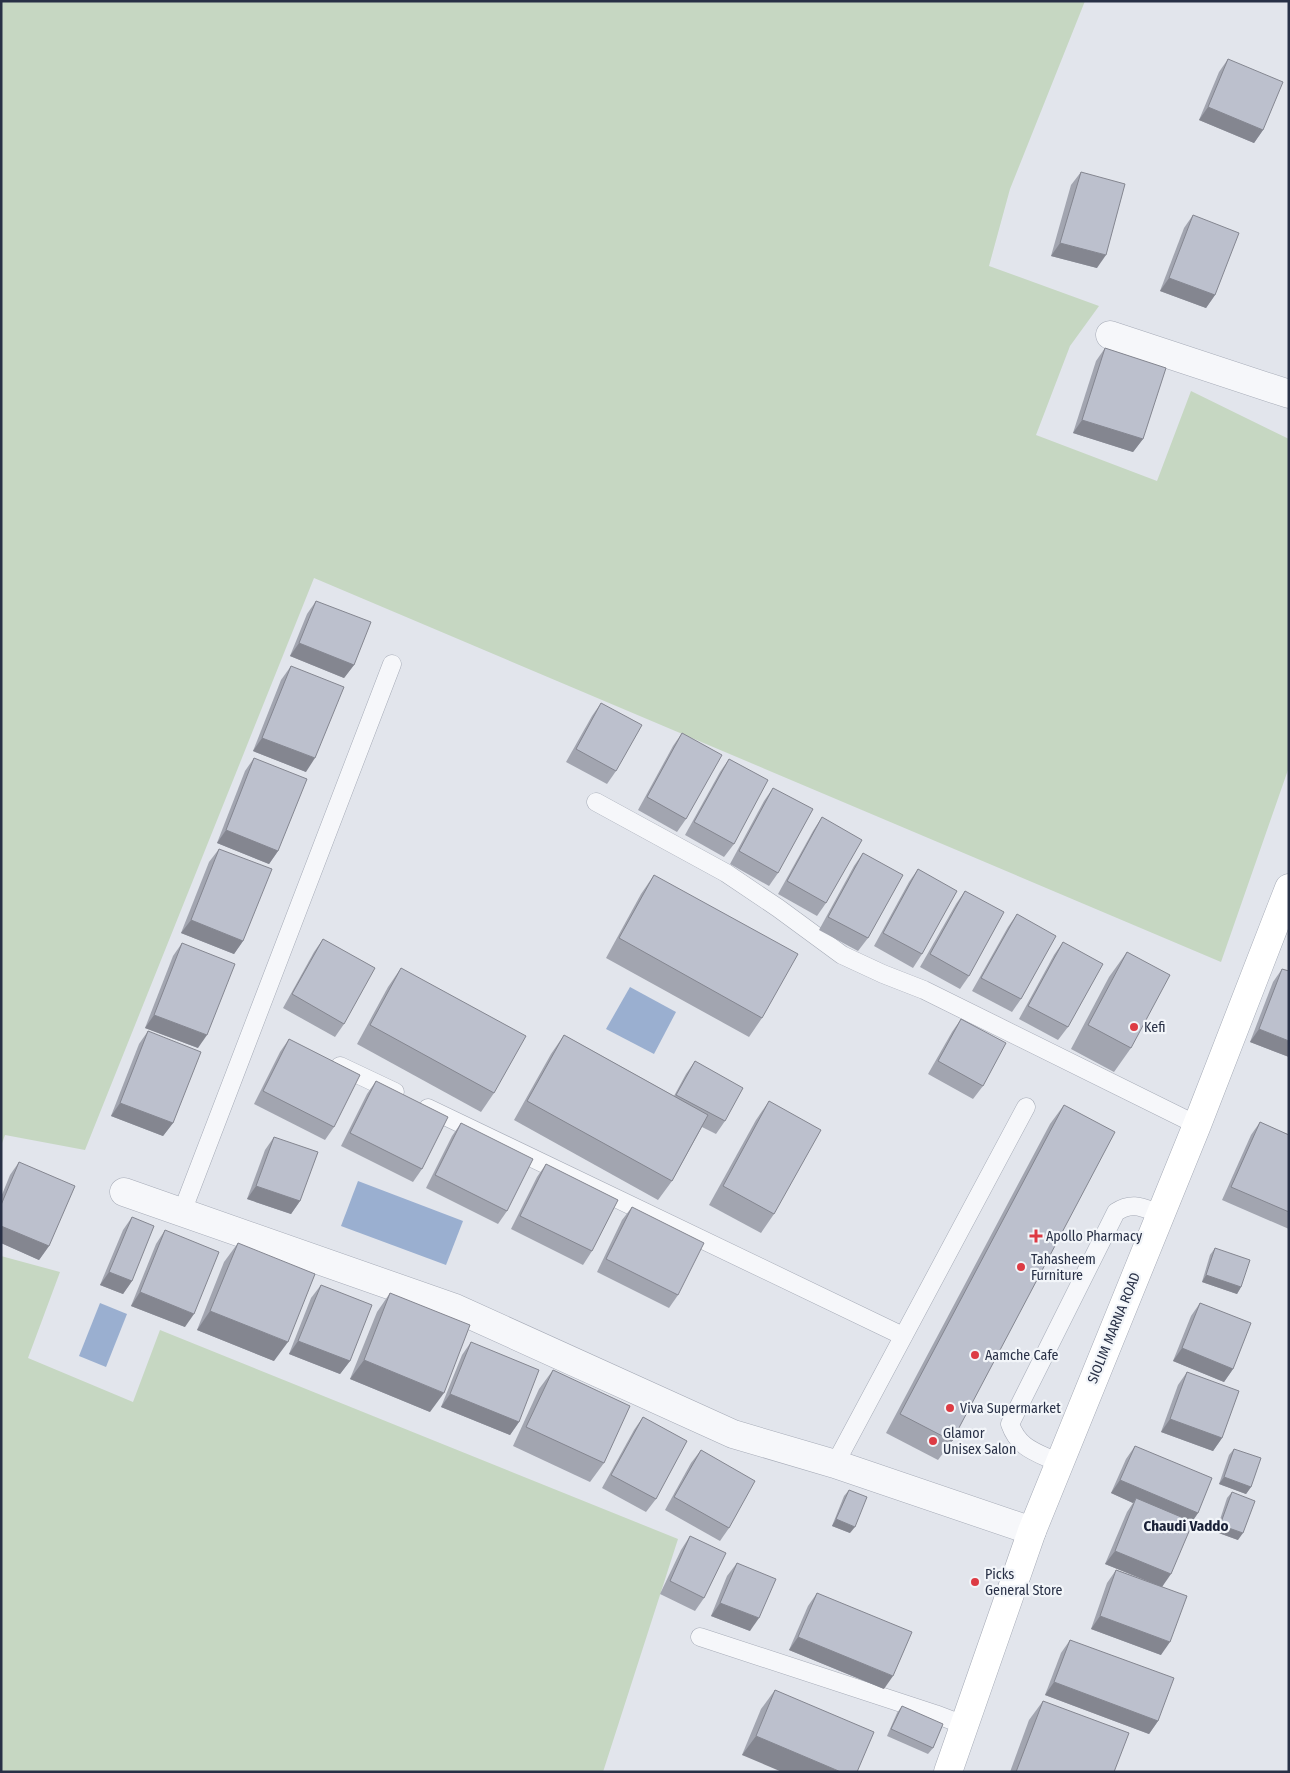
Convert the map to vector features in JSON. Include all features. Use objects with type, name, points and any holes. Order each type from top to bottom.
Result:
[{"type":"main road","name":"SIOLIM MARNA ROAD","points":[[948,1772],[1032,1531],[1197,1125],[1289,888]]},
{"type":"street","points":[[1110,335],[1289,394]]},
{"type":"street","points":[[124,1192],[455,1308],[734,1434],[835,1464],[1032,1531]]},
{"type":"lane","points":[[182,1212],[392,664]]},
{"type":"lane","points":[[596,802],[726,873],[842,955],[924,990],[1197,1125]]},
{"type":"lane","points":[[326,1059],[903,1336]]},
{"type":"lane","points":[[835,1464],[1026,1107]]},
{"type":"lane","points":[[1059,1463],[1025,1447],[1015,1438],[1010,1424],[1116,1212],[1124,1207],[1136,1205],[1160,1214]]},
{"type":"lane","points":[[700,1637],[936,1714],[964,1726]]},
{"type":"green space","points":[[1,1],[1085,1],[1010,189],[989,266],[1099,306],[1070,346],[1036,435],[1157,481],[1191,391],[1289,439],[1289,767],[1221,962],[314,578],[85,1150],[5,1135],[1,1146]]},
{"type":"green space","points":[[1,1256],[60,1272],[28,1358],[133,1402],[160,1330],[678,1539],[603,1772],[1,1772]]},
{"type":"water","points":[[630,987],[676,1012],[654,1054],[606,1029]]},
{"type":"water","points":[[358,1181],[463,1221],[446,1265],[341,1226]]},
{"type":"water","points":[[100,1303],[127,1314],[106,1367],[79,1356]]},
{"type":"building","points":[[1228,59],[1283,82],[1263,130],[1208,107]]},
{"type":"building","points":[[1081,172],[1125,184],[1106,255],[1060,243]]},
{"type":"building","points":[[1193,215],[1239,233],[1215,295],[1169,278]]},
{"type":"building","points":[[1105,348],[1166,368],[1143,439],[1082,420]]},
{"type":"building","points":[[316,601],[371,622],[354,665],[299,643]]},
{"type":"building","points":[[291,666],[344,687],[315,758],[262,738]]},
{"type":"building","points":[[601,703],[642,725],[616,771],[576,749]]},
{"type":"building","points":[[682,733],[722,755],[686,819],[647,797]]},
{"type":"building","points":[[254,758],[307,779],[278,851],[226,830]]},
{"type":"building","points":[[729,759],[768,780],[734,844],[694,822]]},
{"type":"building","points":[[773,788],[813,809],[778,873],[739,851]]},
{"type":"building","points":[[822,817],[862,840],[826,903],[787,881]]},
{"type":"building","points":[[219,849],[272,869],[243,941],[191,920]]},
{"type":"building","points":[[863,853],[903,875],[868,938],[828,917]]},
{"type":"building","points":[[918,869],[957,891],[922,954],[883,933]]},
{"type":"building","points":[[654,875],[798,954],[762,1018],[619,938]]},
{"type":"building","points":[[965,891],[1004,912],[969,976],[930,954]]},
{"type":"building","points":[[1017,914],[1056,936],[1021,999],[981,978]]},
{"type":"building","points":[[323,939],[375,968],[344,1024],[292,994]]},
{"type":"building","points":[[1063,942],[1103,964],[1068,1027],[1028,1006]]},
{"type":"building","points":[[182,943],[235,964],[207,1035],[154,1015]]},
{"type":"building","points":[[1127,952],[1170,975],[1131,1048],[1088,1025]]},
{"type":"building","points":[[401,968],[526,1036],[494,1093],[370,1025]]},
{"type":"building","points":[[1282,969],[1289,971],[1289,1041],[1259,1029]]},
{"type":"building","points":[[961,1019],[1006,1043],[983,1086],[938,1061]]},
{"type":"building","points":[[148,1031],[201,1052],[173,1123],[120,1103]]},
{"type":"building","points":[[564,1035],[708,1115],[672,1181],[527,1101]]},
{"type":"building","points":[[289,1039],[360,1075],[334,1127],[263,1091]]},
{"type":"building","points":[[695,1061],[743,1088],[725,1121],[676,1095]]},
{"type":"building","points":[[376,1081],[448,1117],[422,1169],[350,1133]]},
{"type":"building","points":[[769,1101],[821,1130],[774,1214],[723,1186]]},
{"type":"building","points":[[1064,1105],[1115,1132],[952,1441],[900,1414]]},
{"type":"building","points":[[1260,1122],[1289,1135],[1289,1212],[1231,1187]]},
{"type":"building","points":[[461,1123],[533,1159],[507,1211],[435,1175]]},
{"type":"building","points":[[274,1137],[318,1152],[300,1201],[256,1186]]},
{"type":"building","points":[[19,1162],[75,1186],[49,1246],[1,1226],[1,1205]]},
{"type":"building","points":[[546,1164],[618,1200],[592,1251],[520,1216]]},
{"type":"building","points":[[632,1207],[704,1243],[678,1295],[606,1259]]},
{"type":"building","points":[[132,1217],[154,1226],[132,1281],[109,1272]]},
{"type":"building","points":[[165,1230],[219,1252],[194,1314],[140,1292]]},
{"type":"building","points":[[238,1243],[315,1274],[288,1342],[210,1311]]},
{"type":"building","points":[[1215,1248],[1250,1260],[1241,1287],[1206,1275]]},
{"type":"building","points":[[321,1285],[372,1305],[350,1361],[298,1341]]},
{"type":"building","points":[[390,1293],[470,1325],[444,1393],[364,1360]]},
{"type":"building","points":[[1200,1303],[1251,1323],[1233,1369],[1182,1348]]},
{"type":"building","points":[[471,1342],[539,1370],[519,1422],[450,1394]]},
{"type":"building","points":[[553,1370],[630,1406],[604,1463],[526,1427]]},
{"type":"building","points":[[1187,1372],[1239,1391],[1222,1438],[1170,1419]]},
{"type":"building","points":[[643,1417],[687,1441],[656,1499],[611,1475]]},
{"type":"building","points":[[1135,1446],[1212,1478],[1198,1513],[1120,1480]]},
{"type":"building","points":[[1234,1449],[1261,1458],[1251,1487],[1224,1477]]},
{"type":"building","points":[[701,1450],[755,1481],[729,1528],[674,1497]]},
{"type":"building","points":[[849,1490],[867,1497],[855,1527],[836,1519]]},
{"type":"building","points":[[1232,1492],[1255,1501],[1243,1533],[1220,1525]]},
{"type":"building","points":[[1136,1498],[1193,1522],[1171,1574],[1115,1551]]},
{"type":"building","points":[[690,1536],[726,1553],[704,1598],[670,1581]]},
{"type":"building","points":[[737,1563],[776,1579],[759,1618],[720,1603]]},
{"type":"building","points":[[1116,1570],[1187,1596],[1170,1642],[1100,1616]]},
{"type":"building","points":[[817,1593],[912,1632],[893,1676],[798,1637]]},
{"type":"building","points":[[1070,1640],[1174,1678],[1158,1721],[1054,1682]]},
{"type":"building","points":[[775,1690],[874,1732],[857,1772],[841,1772],[756,1736]]},
{"type":"building","points":[[1043,1701],[1129,1733],[1114,1772],[1016,1772]]},
{"type":"building","points":[[902,1706],[943,1724],[933,1748],[891,1729]]},
{"type":"place","name":"Kefi","points":[[1134,1027]]},
{"type":"place","name":"Apollo Pharmacy","points":[[1036,1236]]},
{"type":"place","name":"Tahasheem Furniture","points":[[1021,1267]]},
{"type":"place","name":"Aamche Cafe","points":[[975,1355]]},
{"type":"place","name":"Viva Supermarket","points":[[950,1408]]},
{"type":"place","name":"Glamor Unisex Salon","points":[[933,1441]]},
{"type":"place","name":"Picks General Store","points":[[975,1582]]},
{"type":"district","name":"Chaudi Vaddo","points":[[1186,1526]]}]
